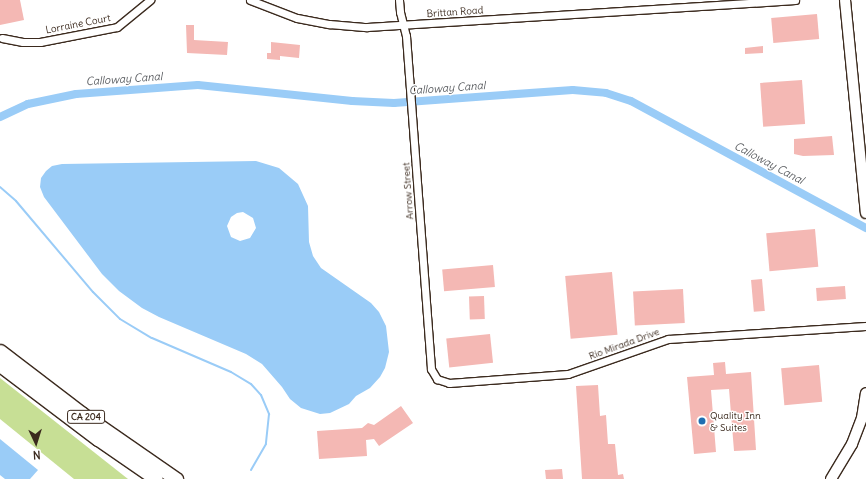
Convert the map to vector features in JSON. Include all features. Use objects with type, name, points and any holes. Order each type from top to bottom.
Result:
[{"type":"highway","name":"CA 204","points":[[0,351],[81,413],[176,479]]},
{"type":"highway","name":"CA 204","points":[[0,365],[98,439],[156,479]]},
{"type":"main road","points":[[845,0],[866,213]]},
{"type":"main road","points":[[831,479],[852,444],[862,418],[866,394]]},
{"type":"street","name":"Lorraine Court","points":[[2,38],[23,42],[40,42],[117,27],[150,0]]},
{"type":"street","name":"Brittan Road","points":[[250,0],[275,11],[320,23],[367,27],[404,26],[795,0]]},
{"type":"street","name":"Arrow Street","points":[[399,0],[406,36],[431,369],[437,379]]},
{"type":"street","name":"Rio Mirada Drive","points":[[437,379],[449,382],[568,374],[668,339],[866,326]]},
{"type":"green space","points":[[0,378],[128,479],[74,479],[0,419]]},
{"type":"water","points":[[256,161],[279,168],[298,184],[308,206],[309,242],[313,256],[321,268],[371,303],[379,312],[386,326],[389,352],[385,368],[380,377],[370,388],[356,396],[349,404],[330,413],[320,414],[301,408],[290,399],[282,387],[262,364],[246,354],[159,317],[142,308],[119,291],[102,274],[44,197],[40,187],[41,178],[52,166],[62,164]],"holes":[[[243,212],[253,218],[256,228],[250,238],[240,241],[231,237],[227,226],[231,217],[237,213]]]},
{"type":"water","points":[[0,439],[38,470],[30,479],[5,479],[0,475]]},
{"type":"building","points":[[0,0],[20,0],[24,20],[0,25]]},
{"type":"building","points":[[817,14],[819,39],[773,43],[771,18]]},
{"type":"building","points":[[186,25],[194,25],[194,40],[228,42],[227,55],[187,53]]},
{"type":"building","points":[[271,42],[300,45],[299,58],[280,56],[280,60],[267,59],[267,53],[271,53]]},
{"type":"building","points":[[763,46],[763,53],[745,54],[745,48]]},
{"type":"building","points":[[802,80],[805,124],[763,127],[760,83]]},
{"type":"building","points":[[832,136],[834,155],[803,156],[794,154],[794,139]]},
{"type":"building","points":[[815,229],[818,267],[769,271],[766,233]]},
{"type":"building","points":[[493,265],[495,287],[444,291],[442,269]]},
{"type":"building","points":[[612,272],[617,335],[571,339],[565,276]]},
{"type":"building","points":[[762,279],[765,311],[754,312],[751,280]]},
{"type":"building","points":[[845,286],[846,299],[817,301],[816,288]]},
{"type":"building","points":[[683,289],[685,323],[635,326],[633,292]]},
{"type":"building","points":[[484,296],[485,319],[470,320],[469,297]]},
{"type":"building","points":[[490,334],[493,363],[449,367],[446,339]]},
{"type":"building","name":"Quality Inn & Suites","points":[[725,362],[726,374],[751,372],[756,450],[734,451],[729,389],[711,390],[716,452],[694,454],[687,377],[714,375],[713,363]]},
{"type":"building","points":[[819,365],[822,402],[784,405],[781,368]]},
{"type":"building","points":[[598,385],[600,416],[606,415],[608,444],[615,444],[618,475],[623,474],[624,479],[582,479],[576,386]]},
{"type":"building","points":[[401,406],[413,423],[379,446],[374,439],[366,440],[367,456],[319,459],[317,431],[362,428],[368,423],[374,425]]},
{"type":"building","points":[[562,469],[563,479],[546,479],[545,470]]},
{"type":"waterway","name":"Calloway Canal","points":[[0,117],[28,104],[76,94],[198,85],[352,101],[394,103],[573,90],[606,93],[631,101],[866,228]]},
{"type":"waterway","points":[[0,187],[16,201],[93,292],[120,319],[152,338],[231,372],[251,384],[261,395],[269,414],[266,444],[251,470]]},
{"type":"place","name":"Quality Inn & Suites","points":[[702,421]]}]
